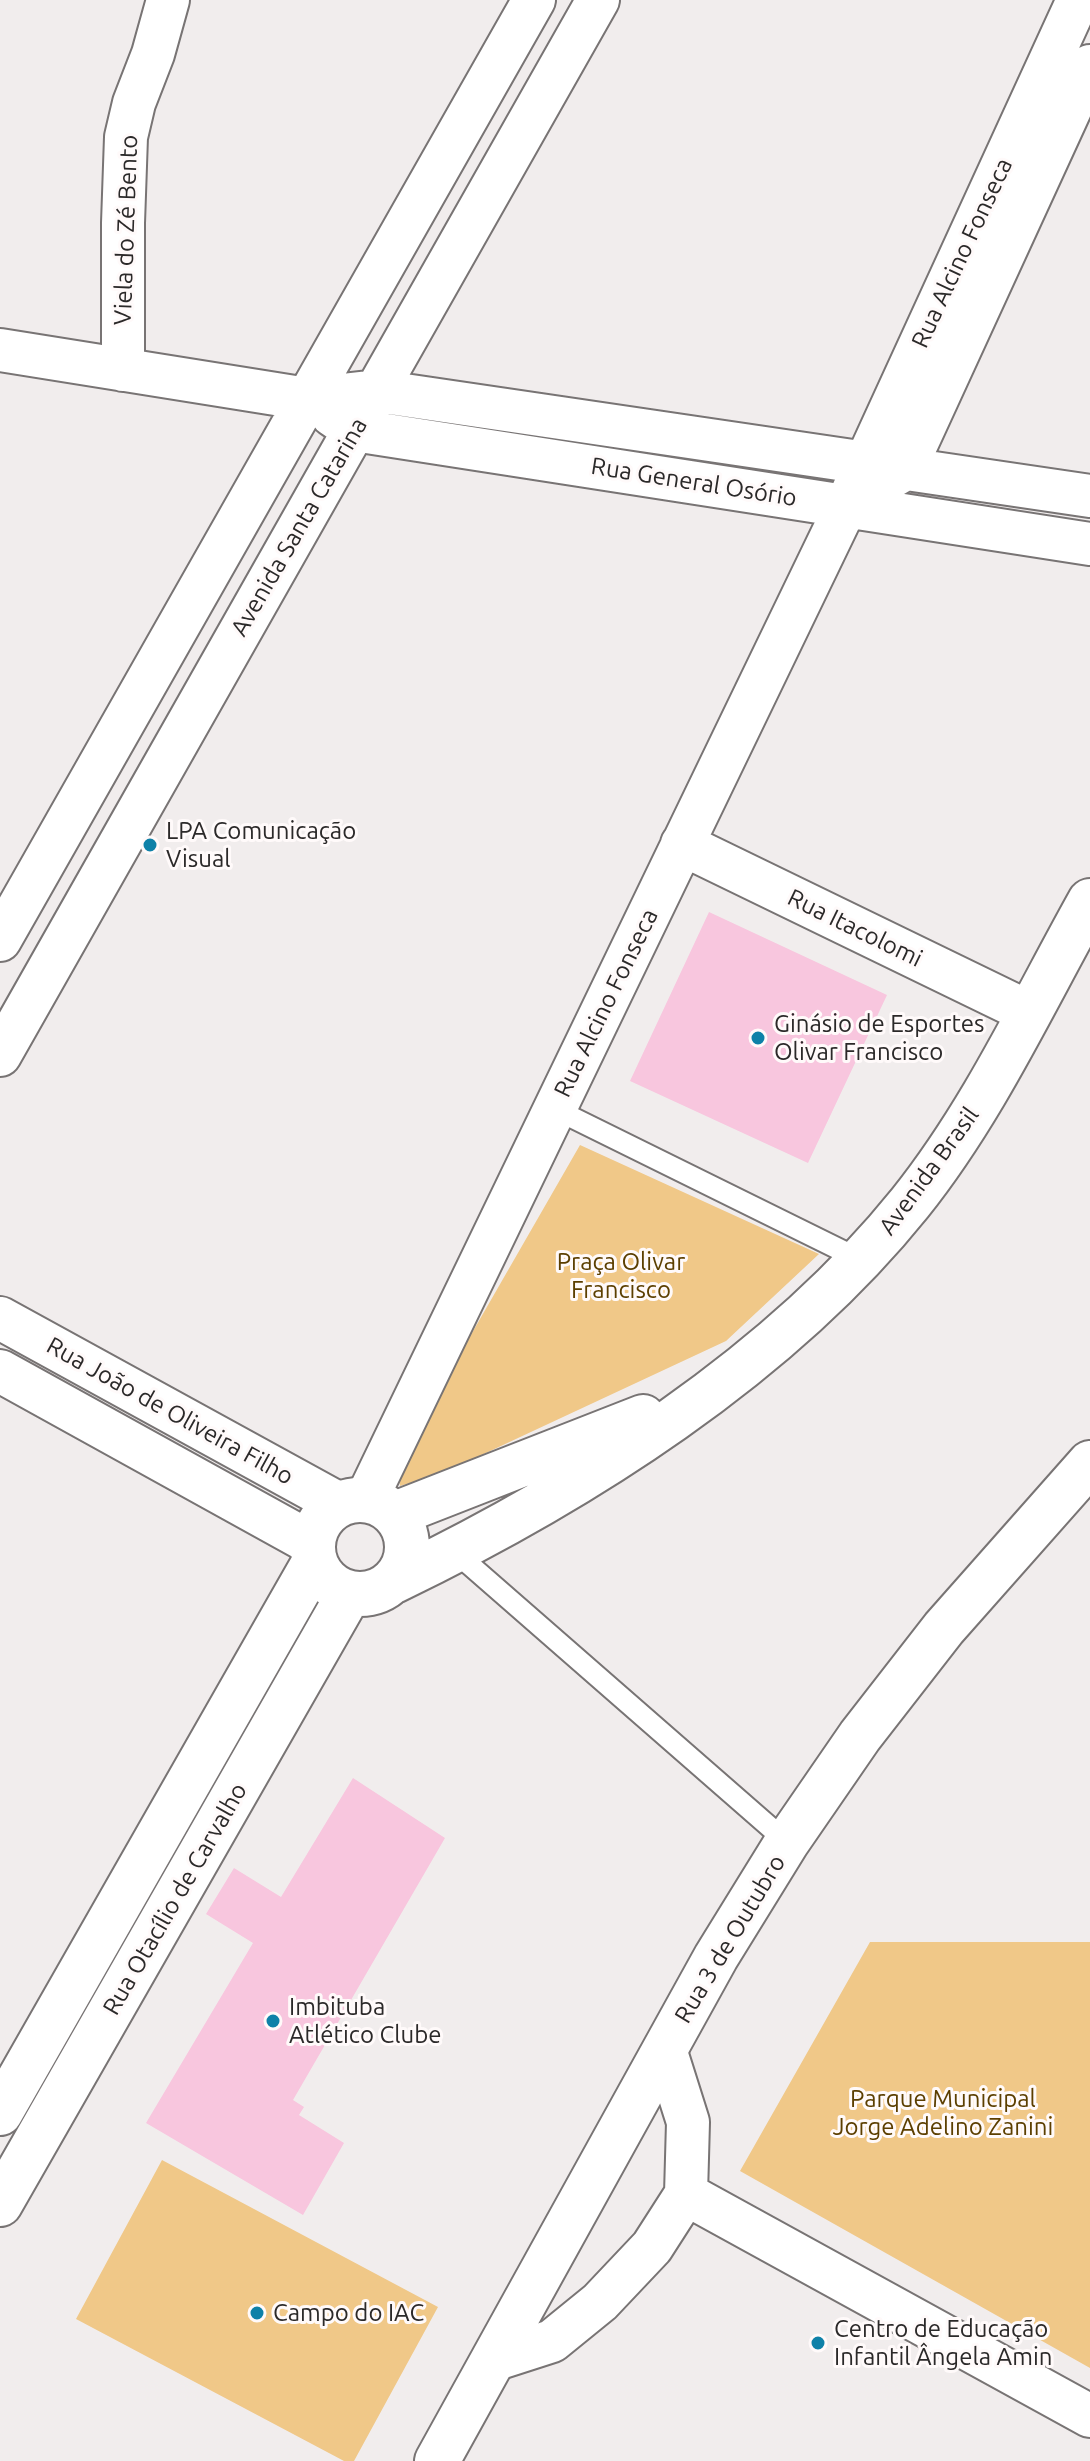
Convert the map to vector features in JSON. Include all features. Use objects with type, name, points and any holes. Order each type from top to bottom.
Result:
[{"type":"street","name":"Viela do Zé Bento","points":[[123,370],[126,137],[168,0]]},
{"type":"street","points":[[0,940],[534,0]]},
{"type":"street","name":"Avenida Santa Catarina","points":[[0,1055],[598,0]]},
{"type":"street","name":"Rua Alcino Fonseca","points":[[885,465],[987,244],[1078,24]]},
{"type":"street","points":[[502,56],[550,85]]},
{"type":"street","name":"Rua Alcino Fonseca","points":[[987,244],[1090,66]]},
{"type":"street","name":"Rua General Osório","points":[[0,350],[307,399],[377,391],[1088,496]]},
{"type":"street","name":"Rua General Osório","points":[[307,399],[354,430],[1083,543]]},
{"type":"street","points":[[629,472],[636,428]]},
{"type":"street","points":[[846,506],[885,465]]},
{"type":"street","points":[[1083,543],[1088,496]]},
{"type":"street","name":"Rua Alcino Fonseca","points":[[367,1506],[846,506]]},
{"type":"street","points":[[173,635],[221,664]]},
{"type":"street","name":"Rua Itacolomi","points":[[682,844],[1028,1012]]},
{"type":"street","points":[[24,897],[75,921]]},
{"type":"street","name":"Avenida Brasil","points":[[394,1581],[455,1552],[591,1474],[709,1392],[796,1322],[861,1260],[911,1202],[981,1101],[1090,901]]},
{"type":"street","name":"Rua João de Oliveira Filho","points":[[0,1318],[143,1396],[367,1506]]},
{"type":"street","name":"Rua João de Oliveira Filho","points":[[0,1371],[121,1438],[314,1553]]},
{"type":"street","name":"Avenida Brasil","points":[[367,1506],[709,1392]]},
{"type":"street","points":[[121,1438],[143,1396]]},
{"type":"street","name":"Rua 3 de Outubro","points":[[437,2461],[716,1957],[787,1842],[860,1736],[944,1628],[1090,1463]]},
{"type":"street","points":[[367,1506],[405,1529],[409,1547],[405,1565],[394,1581],[366,1595],[349,1594],[334,1587],[323,1576],[314,1553],[321,1521],[367,1506]]},
{"type":"street","name":"Rua Otacílio de Carvalho","points":[[0,2113],[186,1787],[314,1553]]},
{"type":"street","name":"Rua Otacílio de Carvalho","points":[[0,2204],[349,1594]]},
{"type":"street","points":[[186,1787],[225,1811]]},
{"type":"street","points":[[77,1978],[116,2001]]},
{"type":"street","points":[[493,2360],[552,2341],[600,2302],[652,2247],[686,2194],[688,2122],[665,2049]]},
{"type":"street","points":[[686,2194],[1090,2416]]},
{"type":"lane","points":[[555,1109],[861,1260]]},
{"type":"lane","points":[[455,1552],[787,1842]]},
{"type":"green space","name":"Praça Olivar Francisco","points":[[580,1145],[819,1254],[726,1341],[443,1473],[400,1486],[398,1468],[407,1446]]},
{"type":"green space","name":"Parque Municipal Jorge Adelino Zanini","points":[[870,1942],[1090,1942],[1090,2368],[740,2171]]},
{"type":"green space","name":"Campo do IAC","points":[[162,2160],[438,2307],[354,2461],[344,2461],[76,2319]]},
{"type":"building","name":"Ginásio de Esportes Olivar Francisco","points":[[709,912],[887,995],[808,1163],[630,1081]]},
{"type":"building","name":"Imbituba Atlético Clube","points":[[353,1778],[445,1838],[293,2100],[304,2107],[299,2115],[344,2143],[303,2215],[146,2123],[253,1943],[206,1914],[234,1868],[281,1897]]},
{"type":"place","name":"LPA Comunicação Visual","points":[[150,845]]},
{"type":"place","name":"Ginásio de Esportes Olivar Francisco","points":[[758,1038]]},
{"type":"place","name":"Imbituba Atlético Clube","points":[[273,2021]]},
{"type":"place","name":"Campo do IAC","points":[[257,2313]]},
{"type":"place","name":"Centro de Educação Infantil Ângela Amin","points":[[818,2343]]}]
